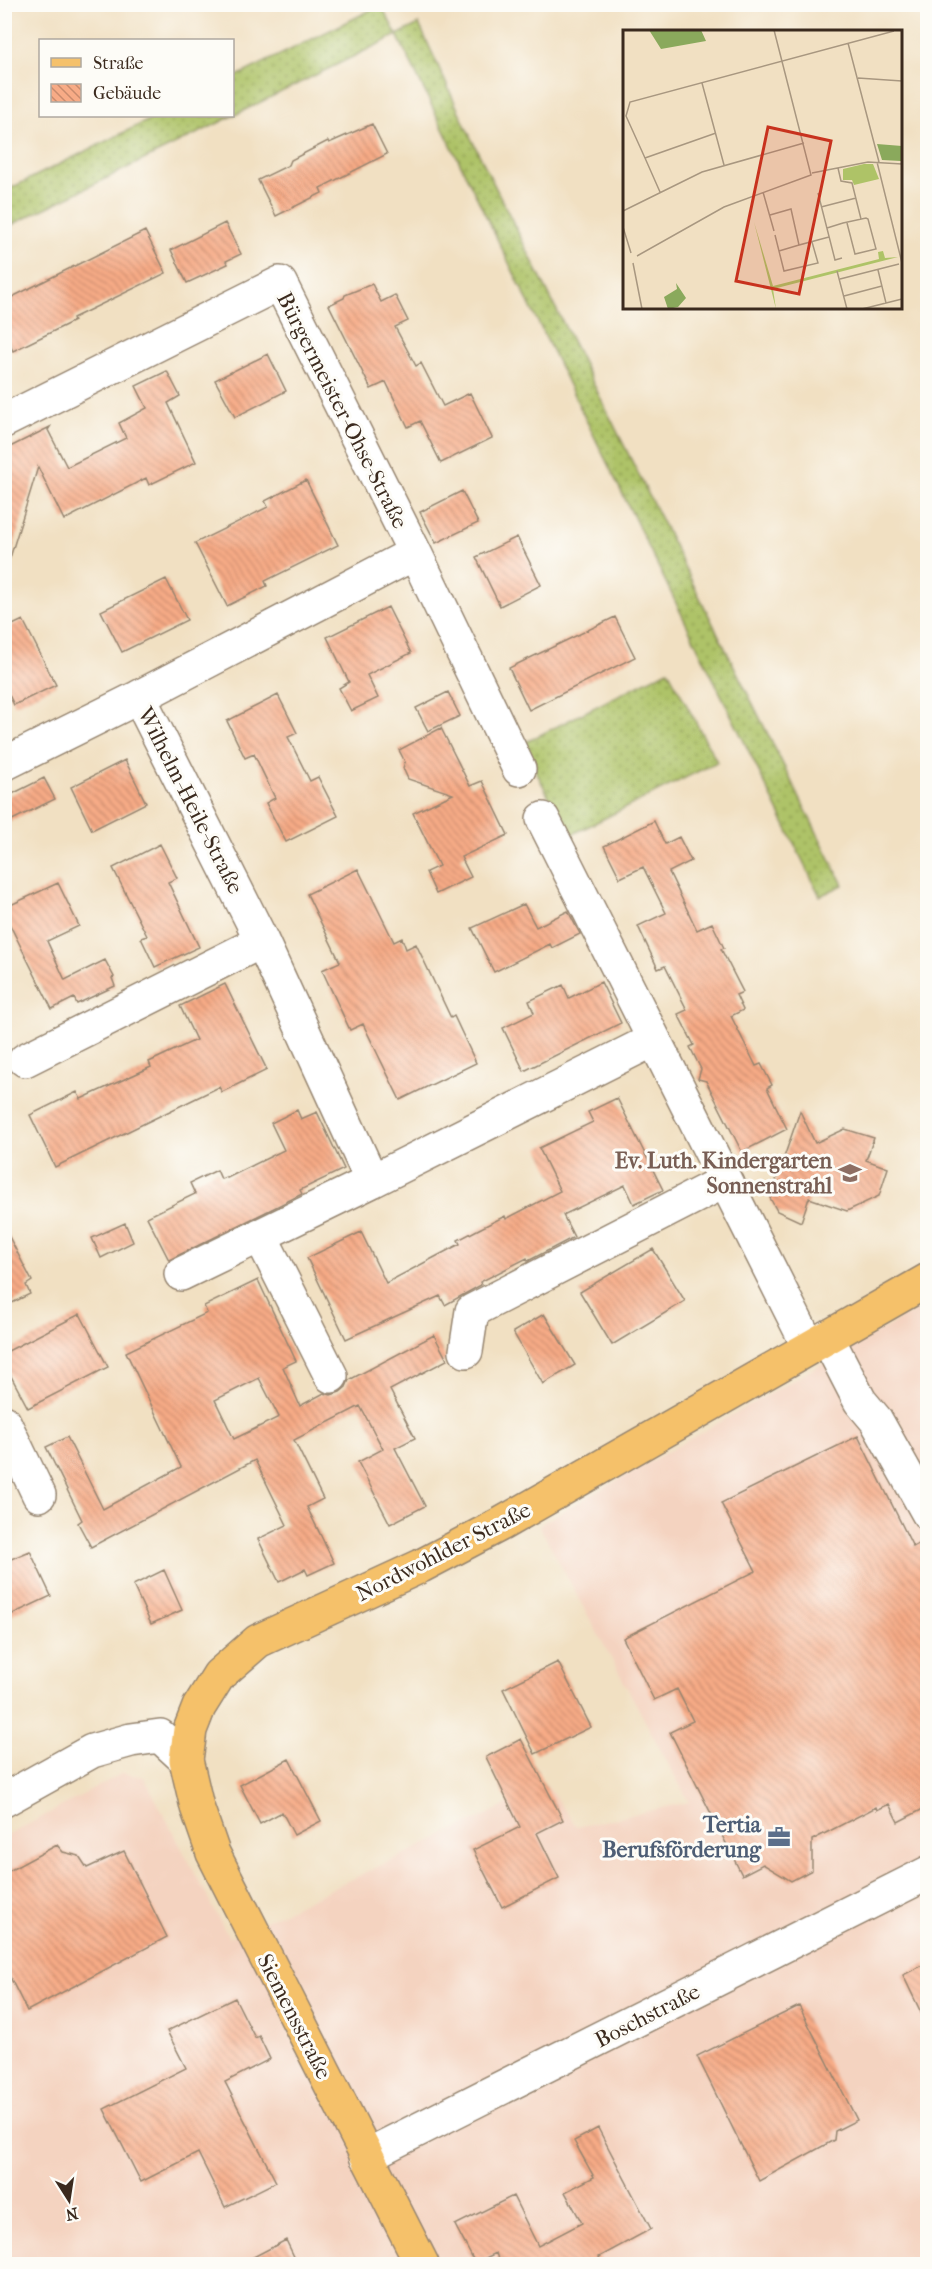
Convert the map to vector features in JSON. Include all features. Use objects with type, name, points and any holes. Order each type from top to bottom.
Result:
[{"type":"main road","name":"Nordwohlder Straße","points":[[186,1760],[190,1730],[199,1707],[219,1675],[258,1641],[421,1566],[501,1524],[927,1280]]},
{"type":"main road","name":"Siemensstraße","points":[[186,1760],[197,1807],[213,1853],[422,2265]]},
{"type":"street","name":"Bürgermeister-Ohse-Straße","points":[[4,421],[280,283],[415,553],[519,769]]},
{"type":"street","name":"Bürgermeister-Ohse-Straße","points":[[139,698],[415,553]]},
{"type":"street","name":"Wilhelm-Heile-Straße","points":[[4,764],[139,698],[262,941],[372,1181]]},
{"type":"street","points":[[543,819],[725,1181],[818,1342],[876,1420],[927,1513]]},
{"type":"street","points":[[24,1060],[262,941]]},
{"type":"street","points":[[181,1274],[653,1040]]},
{"type":"street","points":[[466,1351],[472,1311],[725,1181]]},
{"type":"street","points":[[260,1235],[332,1376]]},
{"type":"street","points":[[4,1422],[39,1495]]},
{"type":"street","points":[[4,1800],[92,1751],[131,1740],[160,1736],[186,1760]]},
{"type":"street","name":"Boschstraße","points":[[366,2156],[927,1874]]},
{"type":"shaded area","points":[[927,1304],[927,2264],[5,2264],[5,1837],[123,1773],[144,1777],[229,1938],[547,1786],[577,1827],[689,1802],[539,1525]]},
{"type":"green space","points":[[381,5],[397,35],[234,115],[234,78]]},
{"type":"green space","points":[[419,24],[471,138],[843,885],[820,896],[397,35]]},
{"type":"green space","points":[[155,117],[230,117],[5,228],[5,191]]},
{"type":"green space","points":[[668,670],[717,762],[569,836],[522,744]]},
{"type":"building","points":[[372,124],[387,154],[320,188],[322,193],[276,216],[258,180],[289,165],[291,160],[328,141],[329,143]]},
{"type":"building","points":[[225,223],[241,254],[226,261],[228,264],[187,283],[171,250]]},
{"type":"building","points":[[145,231],[166,273],[73,318],[74,321],[13,351],[4,334],[4,301]]},
{"type":"building","points":[[372,284],[381,302],[395,295],[408,321],[395,327],[416,366],[421,363],[443,406],[470,393],[492,438],[441,463],[420,421],[408,427],[386,382],[371,389],[329,305],[344,298],[345,295]]},
{"type":"building","points":[[268,354],[286,391],[235,417],[215,380]]},
{"type":"building","points":[[167,371],[180,396],[168,403],[196,462],[149,485],[146,478],[64,520],[38,467],[10,558],[4,557],[4,450],[50,427],[48,430],[67,467],[126,438],[119,423],[147,408],[136,386]]},
{"type":"building","points":[[306,480],[338,545],[265,581],[267,586],[227,606],[195,543],[268,507],[265,501]]},
{"type":"building","points":[[462,491],[478,523],[436,543],[420,512]]},
{"type":"building","points":[[517,537],[541,585],[500,606],[476,557]]},
{"type":"building","points":[[166,579],[187,620],[122,652],[101,611]]},
{"type":"building","points":[[388,607],[411,653],[367,675],[378,698],[351,711],[339,688],[349,682],[327,637]]},
{"type":"building","points":[[615,617],[635,657],[529,710],[509,668]]},
{"type":"building","points":[[23,620],[56,685],[14,705],[4,685],[4,629]]},
{"type":"building","points":[[448,692],[460,716],[428,731],[416,708]]},
{"type":"building","points":[[278,695],[297,733],[288,737],[310,781],[318,777],[338,816],[286,842],[266,803],[275,798],[254,754],[245,758],[227,721]]},
{"type":"building","points":[[441,728],[470,786],[482,781],[508,835],[461,857],[471,877],[436,894],[426,872],[439,866],[413,813],[453,794],[408,779],[403,768],[405,762],[399,750]]},
{"type":"building","points":[[125,760],[146,803],[92,830],[71,787]]},
{"type":"building","points":[[44,778],[55,799],[4,824],[4,798]]},
{"type":"building","points":[[654,821],[665,844],[679,837],[691,861],[669,872],[697,930],[712,923],[724,948],[721,949],[743,992],[736,995],[743,1010],[731,1016],[756,1066],[761,1064],[772,1085],[767,1088],[787,1129],[742,1152],[706,1081],[698,1079],[701,1069],[690,1047],[694,1045],[678,1014],[687,1010],[665,966],[658,969],[638,926],[666,913],[643,867],[620,878],[604,846]]},
{"type":"building","points":[[160,844],[177,878],[168,882],[199,947],[155,967],[141,938],[147,936],[113,868]]},
{"type":"building","points":[[358,869],[394,942],[402,938],[406,949],[416,944],[451,1018],[454,1016],[476,1063],[400,1100],[363,1024],[350,1030],[322,970],[340,962],[307,894]]},
{"type":"building","points":[[58,883],[79,926],[47,941],[65,980],[105,960],[114,977],[112,978],[115,986],[77,1004],[74,998],[52,1009],[4,913],[4,908]]},
{"type":"building","points":[[524,904],[536,927],[568,911],[580,934],[552,948],[550,944],[494,972],[472,928]]},
{"type":"building","points":[[601,982],[621,1023],[524,1071],[503,1028],[534,1013],[529,1001],[563,985],[569,998]]},
{"type":"building","points":[[225,984],[267,1070],[222,1092],[219,1087],[55,1167],[30,1115],[77,1092],[81,1099],[151,1067],[149,1062],[196,1040],[180,1006]]},
{"type":"building","points":[[617,1098],[663,1190],[634,1204],[625,1185],[563,1215],[574,1237],[480,1282],[481,1285],[445,1305],[440,1296],[346,1339],[307,1258],[361,1232],[386,1283],[460,1244],[458,1240],[505,1216],[506,1219],[560,1191],[539,1148],[593,1122],[588,1112]]},
{"type":"building","points":[[297,1110],[301,1119],[317,1112],[344,1169],[300,1190],[302,1194],[169,1260],[147,1217],[195,1194],[190,1183],[217,1170],[221,1179],[227,1178],[284,1150],[271,1123]]},
{"type":"building","points":[[800,1111],[815,1143],[845,1129],[874,1138],[866,1160],[888,1168],[879,1196],[847,1211],[809,1198],[801,1222],[777,1211],[770,1198]]},
{"type":"building","points":[[125,1223],[133,1242],[101,1258],[92,1238]]},
{"type":"building","points":[[4,1227],[32,1281],[26,1285],[30,1294],[4,1307]]},
{"type":"building","points":[[653,1249],[685,1301],[612,1345],[580,1292]]},
{"type":"building","points":[[258,1280],[296,1361],[283,1367],[300,1406],[324,1393],[331,1395],[340,1392],[349,1380],[434,1335],[447,1360],[390,1390],[415,1438],[395,1448],[425,1506],[390,1524],[358,1462],[383,1449],[360,1406],[294,1440],[323,1499],[307,1507],[334,1563],[308,1575],[305,1569],[279,1582],[258,1539],[287,1525],[255,1460],[91,1547],[78,1523],[82,1520],[46,1447],[67,1437],[103,1509],[181,1467],[126,1352],[207,1313],[204,1306]],"holes":[[[259,1378],[279,1417],[234,1439],[215,1400]]]},
{"type":"building","points":[[80,1314],[108,1367],[28,1408],[4,1363],[4,1353]]},
{"type":"building","points":[[544,1314],[575,1365],[543,1384],[513,1332]]},
{"type":"building","points":[[858,1436],[913,1547],[927,1539],[927,1807],[898,1822],[889,1804],[877,1810],[876,1807],[812,1840],[812,1870],[791,1881],[763,1864],[742,1875],[670,1732],[693,1721],[677,1689],[654,1700],[623,1638],[756,1571],[721,1503]]},
{"type":"building","points":[[30,1551],[51,1596],[4,1618],[4,1562]]},
{"type":"building","points":[[164,1570],[182,1610],[151,1624],[133,1585]]},
{"type":"building","points":[[558,1662],[591,1727],[535,1754],[503,1689]]},
{"type":"building","points":[[521,1739],[563,1820],[537,1833],[559,1878],[502,1907],[473,1850],[520,1827],[486,1757]]},
{"type":"building","points":[[289,1759],[321,1821],[294,1835],[282,1812],[260,1824],[240,1785]]},
{"type":"building","points":[[57,1845],[63,1852],[79,1856],[87,1868],[124,1851],[167,1937],[27,2011],[4,1965],[4,1881],[7,1872]]},
{"type":"building","points":[[927,1963],[927,2025],[903,1975]]},
{"type":"building","points":[[235,1998],[255,2038],[259,2036],[270,2059],[225,2082],[276,2182],[225,2207],[198,2153],[141,2182],[104,2109],[186,2068],[167,2031]]},
{"type":"building","points":[[799,2006],[857,2120],[835,2131],[834,2140],[759,2181],[697,2056]]},
{"type":"building","points":[[598,2128],[651,2229],[599,2257],[603,2265],[500,2265],[496,2253],[475,2263],[455,2225],[513,2196],[538,2246],[582,2223],[565,2192],[594,2177],[574,2141]]},
{"type":"building","points":[[286,2240],[298,2265],[238,2265]]},
{"type":"place","name":"Ev. Luth. Kindergarten Sonnenstrahl","points":[[850,1173]]},
{"type":"place","name":"Tertia Berufsförderung","points":[[779,1837]]}]
